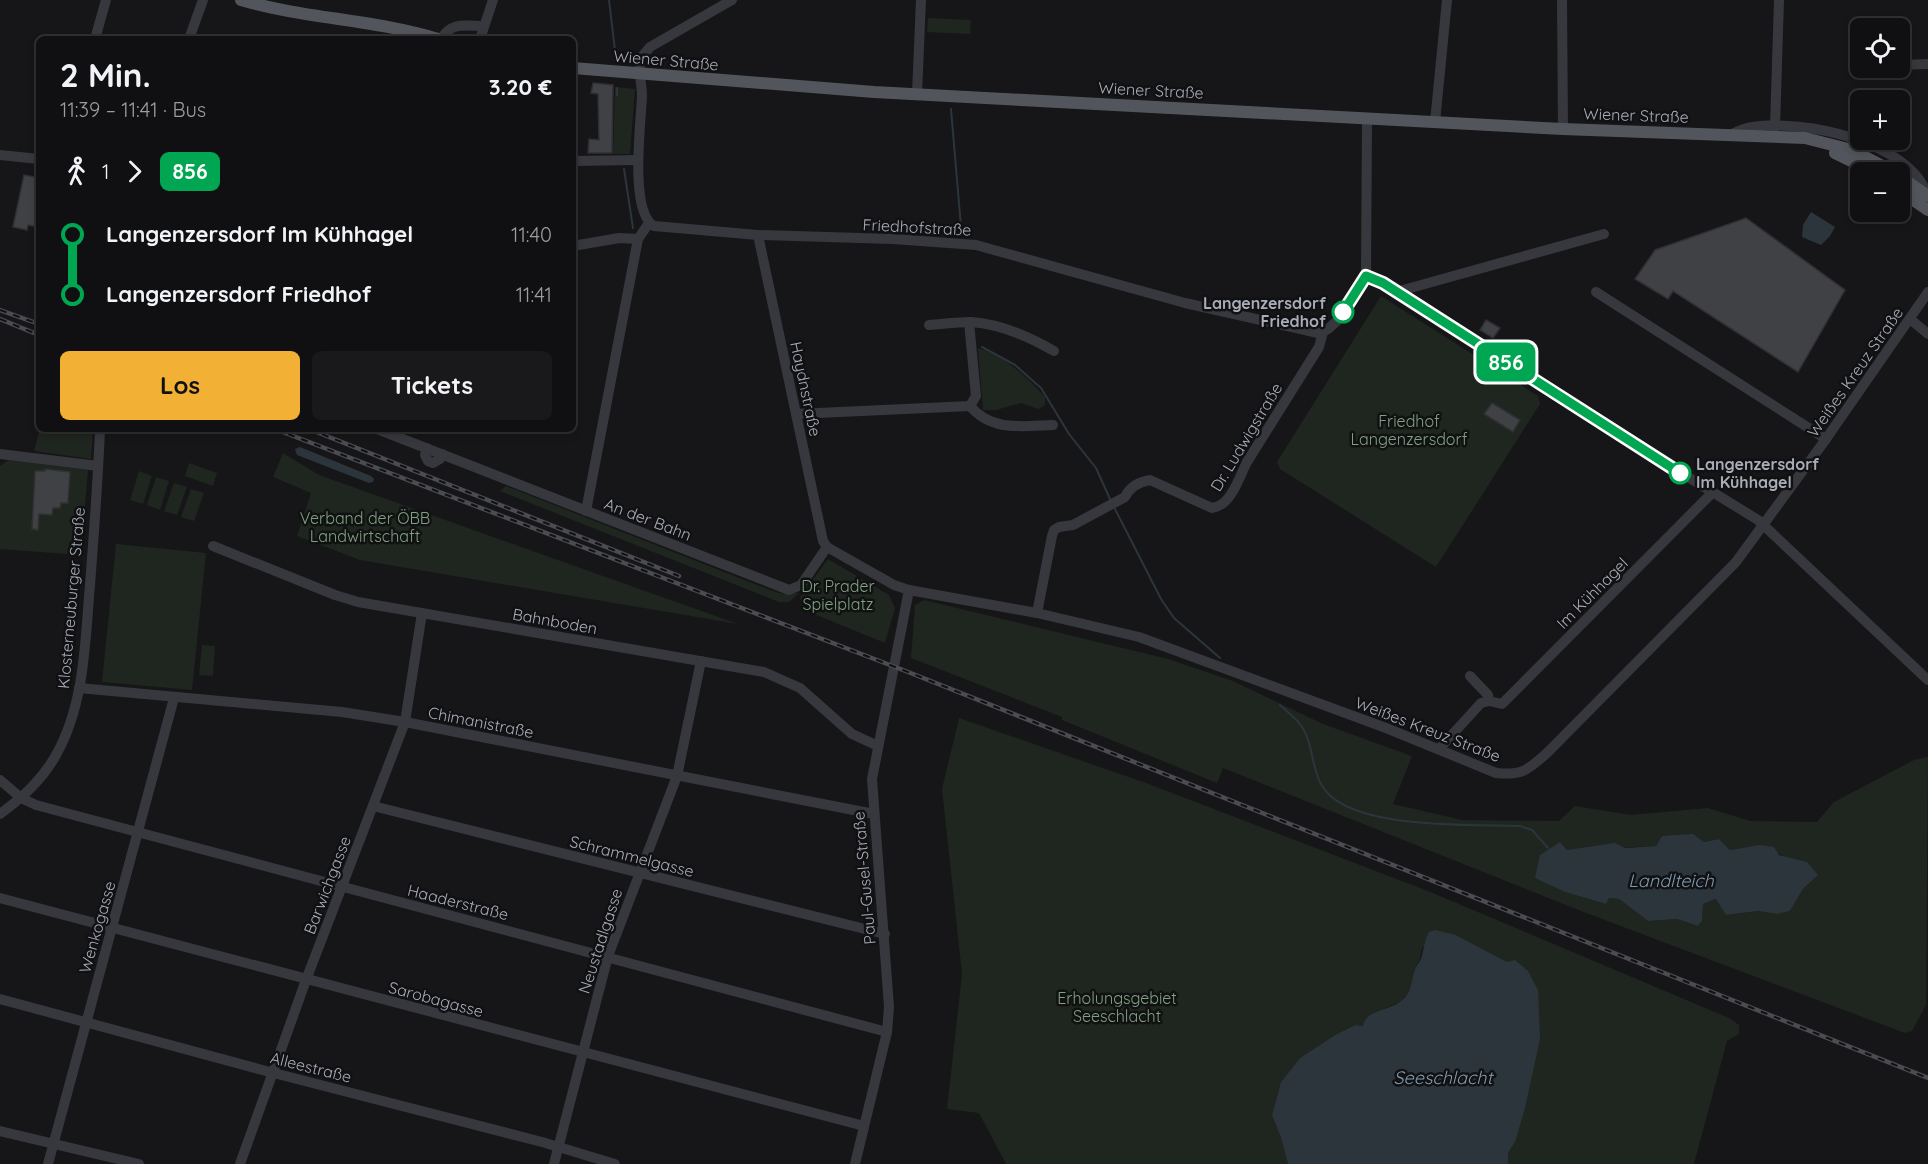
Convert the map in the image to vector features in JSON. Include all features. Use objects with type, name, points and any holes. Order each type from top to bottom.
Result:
[{"type":"main road","points":[[241,0],[282,10],[390,26],[428,36]]},
{"type":"main road","name":"Wiener Straße","points":[[576,68],[917,94],[1563,129],[1805,138],[1828,143],[1876,162]]},
{"type":"main road","name":"Wiener Straße","points":[[1727,136],[1830,151],[1853,162]]},
{"type":"main road","name":"Wiener Straße","points":[[1910,184],[1928,196]]},
{"type":"main road","points":[[1910,198],[1928,210]]},
{"type":"street","points":[[96,36],[106,0]]},
{"type":"street","points":[[190,36],[203,0]]},
{"type":"street","points":[[481,36],[493,0]]},
{"type":"street","points":[[586,511],[638,239],[649,224],[643,210],[638,160],[642,97],[640,59],[647,49],[732,0]]},
{"type":"street","points":[[917,94],[921,0]]},
{"type":"street","points":[[1435,122],[1447,0]]},
{"type":"street","points":[[1562,0],[1563,129]]},
{"type":"street","points":[[1775,127],[1779,0]]},
{"type":"street","points":[[441,36],[446,30],[454,26],[484,26]]},
{"type":"street","points":[[1910,65],[1928,64]]},
{"type":"street","points":[[1323,332],[1342,315],[1366,276],[1367,118]]},
{"type":"street","name":"Wiener Straße","points":[[1727,136],[1752,127],[1820,129],[1879,147],[1893,155],[1919,178],[1928,196]]},
{"type":"street","points":[[0,154],[36,159]]},
{"type":"street","points":[[576,161],[638,160]]},
{"type":"street","name":"Friedhofstraße","points":[[649,224],[758,235],[893,239],[976,245],[1185,303],[1308,332],[1323,332]]},
{"type":"street","points":[[1396,292],[1604,234]]},
{"type":"street","name":"Haydnstraße","points":[[758,235],[823,542],[827,547]]},
{"type":"street","points":[[576,245],[619,238],[638,239]]},
{"type":"street","points":[[1366,276],[1383,283],[1764,525],[1928,680]]},
{"type":"street","points":[[1596,292],[1826,439]]},
{"type":"street","name":"Weißes Kreuz Straße","points":[[827,547],[894,585],[909,590],[1037,614],[1139,637],[1439,749],[1496,773],[1513,775],[1526,771],[1548,752],[1736,562],[1826,439],[1928,292]]},
{"type":"street","points":[[1911,319],[1928,334]]},
{"type":"street","points":[[969,322],[976,396],[970,406]]},
{"type":"street","points":[[929,325],[969,322],[986,324],[1037,341],[1054,351]]},
{"type":"street","name":"Dr. Ludwigstraße","points":[[1037,614],[1054,530],[1073,525],[1125,497],[1134,485],[1149,474],[1212,508],[1223,504],[1319,347],[1323,332]]},
{"type":"street","points":[[796,414],[970,406]]},
{"type":"street","points":[[970,406],[981,418],[993,424],[1053,426]]},
{"type":"street","name":"Klosterneuburger Straße","points":[[0,814],[34,786],[57,753],[75,709],[87,622],[100,432]]},
{"type":"street","name":"An der Bahn","points":[[408,434],[427,448],[425,455],[428,461],[434,463],[440,459],[442,454],[789,590],[801,585],[827,547]]},
{"type":"street","points":[[1,455],[98,466]]},
{"type":"street","name":"Im Kühhagel","points":[[1439,749],[1481,704],[1489,701],[1502,704],[1712,493]]},
{"type":"street","name":"Bahnboden","points":[[213,546],[341,597],[764,672],[789,682],[813,697],[852,734],[878,746]]},
{"type":"street","name":"Paul-Gusel-Straße","points":[[855,1164],[887,1032],[889,1007],[872,773],[909,590]]},
{"type":"street","name":"Barwichgasse","points":[[240,1164],[306,980],[405,722],[422,613]]},
{"type":"street","name":"Neustadlgasse","points":[[554,1164],[608,956],[677,776],[701,661]]},
{"type":"street","points":[[1470,676],[1488,695],[1489,701]]},
{"type":"street","name":"Chimanistraße","points":[[79,687],[174,698],[342,712],[405,722],[874,814]]},
{"type":"street","name":"Wenkogasse","points":[[48,1164],[174,698]]},
{"type":"street","name":"Haaderstraße","points":[[0,780],[21,798],[36,805],[887,1032]]},
{"type":"street","name":"Schrammelgasse","points":[[373,806],[885,934]]},
{"type":"street","name":"Sarobagasse","points":[[0,898],[864,1126]]},
{"type":"street","name":"Alleestraße","points":[[0,999],[615,1164]]},
{"type":"street","points":[[0,1131],[139,1164]]},
{"type":"green space","points":[[928,18],[971,20],[970,34],[927,32]]},
{"type":"green space","points":[[615,87],[635,89],[630,154],[613,154]]},
{"type":"green space","name":"Friedhof Langenzersdorf","points":[[1381,296],[1538,396],[1540,404],[1436,567],[1280,469],[1277,462]]},
{"type":"green space","points":[[978,348],[997,356],[1022,374],[1045,397],[1045,405],[1039,409],[1021,403],[996,410],[983,410]]},
{"type":"green space","points":[[39,432],[93,432],[91,459],[34,451]]},
{"type":"green space","name":"Verband der ÖBB Landwirtschaft","points":[[283,453],[319,475],[738,624],[360,560],[297,536],[311,493],[273,477]]},
{"type":"green space","points":[[9,460],[88,470],[81,555],[0,549],[0,466]]},
{"type":"green space","points":[[189,463],[217,473],[213,486],[185,476]]},
{"type":"green space","points":[[139,471],[152,476],[143,504],[130,500]]},
{"type":"green space","points":[[156,477],[169,481],[160,510],[147,505]]},
{"type":"green space","points":[[174,483],[187,487],[177,515],[164,511]]},
{"type":"green space","points":[[506,486],[770,590],[783,594],[799,593],[789,602],[779,602],[500,491]]},
{"type":"green space","points":[[191,489],[204,493],[194,521],[181,517]]},
{"type":"green space","points":[[116,544],[206,553],[192,690],[102,682]]},
{"type":"green space","name":"Dr. Prader Spielplatz","points":[[828,559],[889,595],[895,608],[885,643],[802,609],[800,597]]},
{"type":"green space","points":[[924,600],[1168,659],[1233,681],[1323,724],[1412,756],[1393,804],[1462,820],[1559,821],[1575,806],[1631,815],[1708,808],[1750,821],[1817,822],[1834,802],[1914,760],[1928,757],[1926,1005],[1912,1031],[1905,1033],[1581,911],[1223,768],[1217,783],[1062,720],[1062,717],[911,658],[915,605]],"holes":[[[1662,836],[1704,842],[1719,839],[1730,850],[1759,845],[1818,875],[1803,889],[1790,911],[1777,914],[1758,911],[1726,915],[1717,899],[1703,904],[1702,921],[1698,926],[1677,919],[1648,921],[1619,899],[1609,898],[1606,904],[1565,892],[1536,878],[1560,842],[1567,850],[1656,846]]]},
{"type":"green space","points":[[202,645],[215,646],[213,676],[199,675]]},
{"type":"green space","name":"Erholungsgebiet Seeschlacht","points":[[959,718],[1146,783],[1428,891],[1729,1018],[1739,1025],[1739,1034],[1727,1041],[1694,1164],[1508,1164],[1508,1153],[1515,1142],[1507,962],[1456,935],[1422,948],[1420,959],[1414,970],[1412,989],[1400,1002],[1371,1014],[1363,1026],[1354,1025],[1300,1058],[1281,1082],[1272,1115],[1288,1164],[1006,1164],[979,1113],[947,1109],[962,974],[942,789]]},
{"type":"water","points":[[1811,212],[1835,227],[1821,245],[1802,237],[1803,225]]},
{"type":"water","points":[[300,447],[371,476],[374,479],[373,482],[369,483],[297,455],[295,449]]},
{"type":"water","name":"Landlteich","points":[[1693,834],[1704,842],[1719,839],[1730,850],[1759,845],[1774,847],[1779,855],[1807,862],[1818,875],[1803,889],[1790,911],[1777,914],[1758,911],[1726,915],[1716,899],[1703,904],[1702,921],[1698,926],[1677,919],[1648,921],[1619,899],[1609,898],[1606,904],[1565,892],[1535,878],[1540,855],[1560,842],[1567,850],[1615,843],[1625,848],[1656,846],[1662,836]]},
{"type":"water","name":"Seeschlacht","points":[[1435,930],[1456,935],[1507,962],[1515,960],[1528,971],[1538,990],[1540,1039],[1525,1108],[1515,1142],[1508,1153],[1508,1164],[1288,1164],[1272,1115],[1281,1082],[1300,1058],[1335,1035],[1355,1025],[1363,1026],[1365,1020],[1373,1013],[1405,998],[1415,968],[1421,959],[1427,935]]},
{"type":"building","points":[[593,83],[613,85],[612,153],[588,153],[589,139],[599,140],[598,94],[591,93]]},
{"type":"building","points":[[24,175],[36,177],[36,226],[28,225],[27,230],[13,227]]},
{"type":"building","points":[[1746,218],[1845,290],[1798,372],[1673,291],[1668,299],[1635,279],[1655,250]]},
{"type":"building","points":[[1486,320],[1500,328],[1493,338],[1480,330]]},
{"type":"building","points":[[1492,403],[1520,420],[1513,432],[1484,414]]},
{"type":"building","points":[[45,469],[70,472],[68,503],[61,503],[60,508],[53,508],[52,515],[39,514],[38,530],[32,529],[35,471],[45,471]]},
{"type":"waterway","points":[[609,0],[616,59]]},
{"type":"waterway","points":[[617,88],[617,95]]},
{"type":"waterway","points":[[951,109],[961,227]]},
{"type":"waterway","points":[[624,169],[633,228]]},
{"type":"waterway","points":[[982,347],[1015,365],[1041,388],[1069,434],[1096,468],[1110,499]]},
{"type":"waterway","points":[[1114,507],[1161,599],[1174,618],[1220,658]]},
{"type":"waterway","points":[[1280,705],[1300,724],[1310,746],[1321,784],[1335,799],[1356,810],[1412,822],[1520,826],[1532,830],[1548,848]]},
{"type":"railway","points":[[0,310],[36,323]]},
{"type":"railway","points":[[0,319],[36,334]]},
{"type":"railway","points":[[283,432],[903,670],[1928,1078]]},
{"type":"railway","points":[[317,432],[679,576]]},
{"type":"bus line","name":"856","points":[[1343,312],[1366,276],[1383,283],[1680,473]]},
{"type":"place","name":"Langenzersdorf Friedhof","points":[[1343,312]]},
{"type":"place","name":"Langenzersdorf Im Kühhagel","points":[[1680,473]]}]
